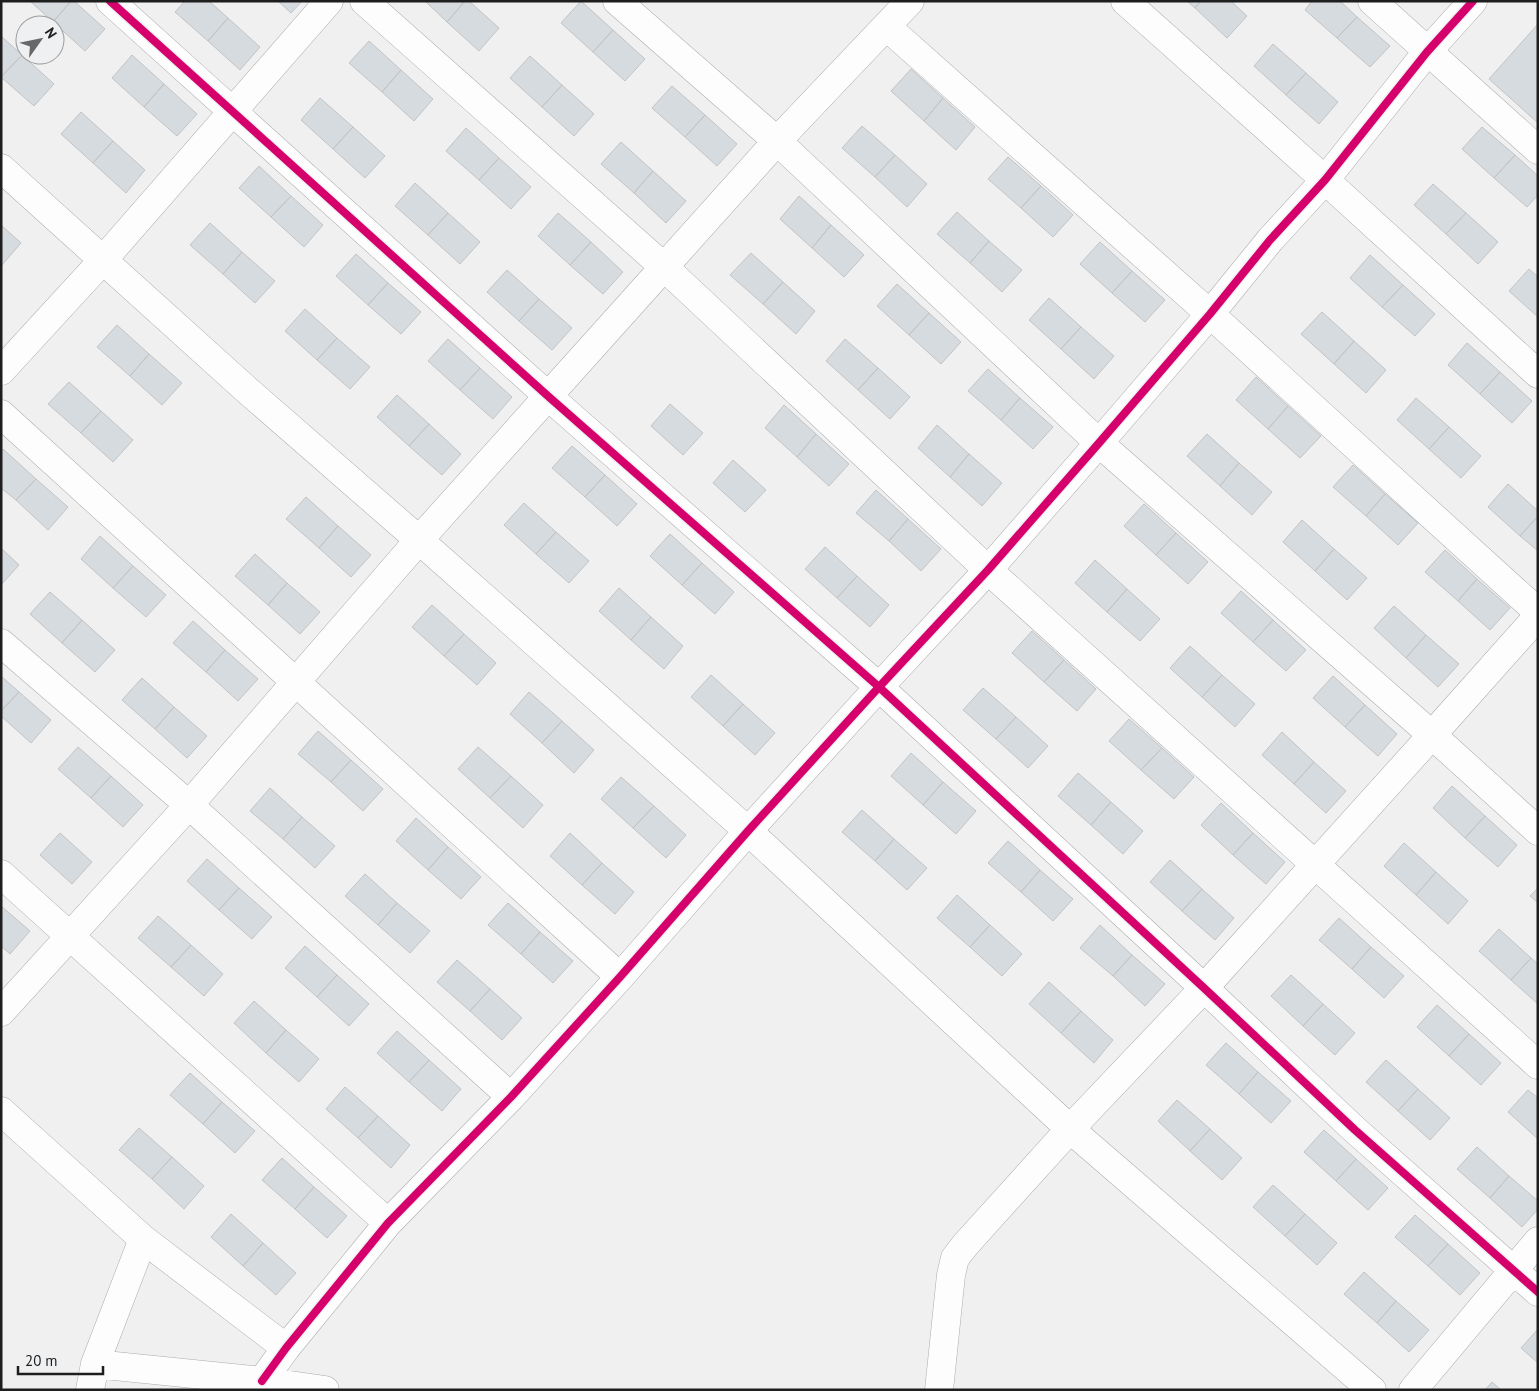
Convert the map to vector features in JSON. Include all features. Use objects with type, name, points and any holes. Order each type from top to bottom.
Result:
[{"type":"street","points":[[110,1],[549,397],[878,687],[1355,1130],[1538,1292]]},
{"type":"street","points":[[1,371],[103,260],[329,1]]},
{"type":"street","points":[[364,1],[664,267],[988,570],[1538,1065]]},
{"type":"street","points":[[617,1],[777,141],[1099,443],[1432,735],[1538,831]]},
{"type":"street","points":[[1,1012],[189,805],[419,540],[777,141],[910,1]]},
{"type":"street","points":[[1125,1],[1538,374]]},
{"type":"street","points":[[1372,1],[1538,150]]},
{"type":"street","points":[[262,1381],[286,1348],[388,1223],[511,1097],[620,977],[748,830],[988,570],[1210,314],[1270,240],[1325,180],[1427,52],[1473,1]]},
{"type":"street","points":[[887,27],[1210,314],[1538,612]]},
{"type":"street","points":[[1,168],[248,391],[748,830],[1070,1129],[1372,1390]]},
{"type":"street","points":[[1,414],[620,977]]},
{"type":"street","points":[[940,1390],[948,1299],[955,1258],[1070,1129],[1204,988],[1538,616]]},
{"type":"street","points":[[1,643],[189,805],[511,1097]]},
{"type":"street","points":[[1,874],[388,1223]]},
{"type":"street","points":[[1,1110],[144,1239],[286,1348]]},
{"type":"street","points":[[144,1239],[92,1377],[262,1381],[325,1390]]},
{"type":"street","points":[[1413,1390],[1538,1241]]},
{"type":"building","points":[[30,1],[71,1],[59,15],[45,15]]},
{"type":"building","points":[[71,1],[74,1],[105,29],[85,51],[65,33],[65,15],[59,15]]},
{"type":"building","points":[[185,1],[209,1],[228,18],[208,41],[175,12]]},
{"type":"building","points":[[278,1],[302,1],[291,13]]},
{"type":"building","points":[[425,1],[465,1],[447,22]]},
{"type":"building","points":[[465,1],[469,1],[499,28],[479,51],[447,22]]},
{"type":"building","points":[[581,1],[613,30],[593,52],[561,23]]},
{"type":"building","points":[[1187,1],[1201,1],[1195,8]]},
{"type":"building","points":[[1201,1],[1231,1],[1247,16],[1227,38],[1195,8]]},
{"type":"building","points":[[1312,1],[1340,1],[1357,17],[1337,38],[1305,10]]},
{"type":"building","points":[[1357,17],[1390,46],[1370,67],[1337,38]]},
{"type":"building","points":[[228,18],[260,47],[240,70],[208,41]]},
{"type":"building","points":[[1538,24],[1538,123],[1489,79]]},
{"type":"building","points":[[613,30],[645,59],[625,81],[593,52]]},
{"type":"building","points":[[1,36],[15,49],[15,62],[1,77]]},
{"type":"building","points":[[369,41],[401,70],[382,92],[349,63]]},
{"type":"building","points":[[1273,44],[1306,73],[1286,95],[1254,66]]},
{"type":"building","points":[[132,55],[164,84],[144,107],[112,78]]},
{"type":"building","points":[[530,56],[562,85],[542,107],[510,78]]},
{"type":"building","points":[[15,62],[15,65],[33,65],[54,84],[34,106],[1,77]]},
{"type":"building","points":[[911,69],[943,98],[924,121],[891,91]]},
{"type":"building","points":[[401,70],[433,99],[414,121],[382,92]]},
{"type":"building","points":[[1306,73],[1338,102],[1319,124],[1286,95]]},
{"type":"building","points":[[164,84],[197,114],[177,136],[144,107]]},
{"type":"building","points":[[562,85],[594,114],[574,136],[542,107]]},
{"type":"building","points":[[672,86],[705,115],[685,137],[652,108]]},
{"type":"building","points":[[320,98],[353,127],[333,149],[301,120]]},
{"type":"building","points":[[943,98],[975,127],[956,150],[924,121]]},
{"type":"building","points":[[81,112],[113,141],[93,163],[61,134]]},
{"type":"building","points":[[705,115],[737,144],[717,166],[685,137]]},
{"type":"building","points":[[862,126],[895,155],[875,177],[842,148]]},
{"type":"building","points":[[353,127],[385,156],[365,178],[333,149]]},
{"type":"building","points":[[1482,127],[1515,155],[1494,178],[1462,149]]},
{"type":"building","points":[[466,128],[499,158],[479,180],[446,151]]},
{"type":"building","points":[[113,141],[145,170],[126,193],[93,163]]},
{"type":"building","points":[[621,142],[653,171],[634,193],[601,164]]},
{"type":"building","points":[[895,155],[927,184],[907,207],[875,177]]},
{"type":"building","points":[[1515,155],[1538,176],[1538,195],[1527,207],[1494,178]]},
{"type":"building","points":[[1008,157],[1041,186],[1021,208],[988,179]]},
{"type":"building","points":[[499,158],[531,187],[511,209],[479,180]]},
{"type":"building","points":[[259,166],[291,196],[271,217],[239,188]]},
{"type":"building","points":[[653,171],[686,201],[666,223],[634,193]]},
{"type":"building","points":[[415,183],[448,213],[428,235],[395,206]]},
{"type":"building","points":[[1433,184],[1466,213],[1446,234],[1414,205]]},
{"type":"building","points":[[1041,186],[1073,215],[1053,237],[1021,208]]},
{"type":"building","points":[[291,196],[323,225],[304,247],[271,217]]},
{"type":"building","points":[[799,196],[831,225],[812,248],[780,219]]},
{"type":"building","points":[[957,212],[989,241],[970,263],[937,234]]},
{"type":"building","points":[[448,213],[480,242],[460,264],[428,235]]},
{"type":"building","points":[[558,213],[591,242],[570,265],[538,236]]},
{"type":"building","points":[[1466,213],[1498,242],[1478,264],[1446,234]]},
{"type":"building","points":[[210,223],[242,252],[223,274],[190,245]]},
{"type":"building","points":[[1,225],[21,243],[2,265],[1,264]]},
{"type":"building","points":[[831,225],[864,255],[844,277],[812,248]]},
{"type":"building","points":[[989,241],[1022,270],[1002,292],[970,263]]},
{"type":"building","points":[[591,242],[623,272],[603,294],[570,265]]},
{"type":"building","points":[[1100,242],[1132,271],[1112,293],[1080,264]]},
{"type":"building","points":[[242,252],[275,281],[255,303],[223,274]]},
{"type":"building","points":[[751,253],[783,282],[763,304],[730,275]]},
{"type":"building","points":[[356,254],[388,283],[368,305],[336,276]]},
{"type":"building","points":[[1370,255],[1403,285],[1382,307],[1350,278]]},
{"type":"building","points":[[1529,269],[1538,277],[1538,317],[1509,291]]},
{"type":"building","points":[[507,270],[539,299],[519,321],[487,292]]},
{"type":"building","points":[[1132,271],[1165,300],[1145,322],[1112,293]]},
{"type":"building","points":[[783,282],[815,311],[796,334],[763,304]]},
{"type":"building","points":[[388,283],[421,312],[401,334],[368,305]]},
{"type":"building","points":[[897,284],[929,313],[909,335],[877,306]]},
{"type":"building","points":[[1403,285],[1435,314],[1415,336],[1382,307]]},
{"type":"building","points":[[1049,298],[1081,327],[1061,349],[1029,320]]},
{"type":"building","points":[[539,299],[572,328],[552,350],[519,321]]},
{"type":"building","points":[[305,309],[337,338],[317,360],[285,331]]},
{"type":"building","points":[[1322,312],[1354,341],[1334,364],[1301,334]]},
{"type":"building","points":[[929,313],[961,342],[941,364],[909,335]]},
{"type":"building","points":[[117,325],[149,354],[130,376],[97,347]]},
{"type":"building","points":[[1081,327],[1114,356],[1094,379],[1061,349]]},
{"type":"building","points":[[337,338],[370,367],[350,389],[317,360]]},
{"type":"building","points":[[448,339],[480,368],[460,390],[428,361]]},
{"type":"building","points":[[845,339],[878,368],[858,390],[826,361]]},
{"type":"building","points":[[1354,341],[1386,370],[1366,393],[1334,364]]},
{"type":"building","points":[[1467,343],[1500,372],[1480,394],[1448,365]]},
{"type":"building","points":[[149,354],[182,383],[162,405],[130,376]]},
{"type":"building","points":[[480,368],[512,397],[493,419],[460,390]]},
{"type":"building","points":[[878,368],[910,397],[890,419],[858,390]]},
{"type":"building","points":[[988,369],[1020,398],[1001,420],[968,391]]},
{"type":"building","points":[[1500,372],[1532,401],[1512,423],[1480,394]]},
{"type":"building","points":[[1256,377],[1288,406],[1268,429],[1236,400]]},
{"type":"building","points":[[69,382],[101,411],[81,433],[48,404]]},
{"type":"building","points":[[397,395],[429,424],[409,446],[377,417]]},
{"type":"building","points":[[1020,398],[1053,427],[1033,449],[1001,420]]},
{"type":"building","points":[[1416,398],[1449,427],[1429,449],[1397,420]]},
{"type":"building","points":[[670,404],[703,433],[683,455],[651,426]]},
{"type":"building","points":[[784,405],[816,434],[797,457],[765,428]]},
{"type":"building","points":[[1288,406],[1321,436],[1300,458],[1268,429]]},
{"type":"building","points":[[101,411],[133,440],[113,462],[81,433]]},
{"type":"building","points":[[429,424],[461,454],[442,475],[409,446]]},
{"type":"building","points":[[937,425],[969,454],[950,477],[918,448]]},
{"type":"building","points":[[1449,427],[1481,456],[1461,478],[1429,449]]},
{"type":"building","points":[[816,434],[849,464],[829,486],[797,457]]},
{"type":"building","points":[[1207,434],[1239,463],[1220,486],[1187,456]]},
{"type":"building","points":[[572,446],[605,475],[585,497],[552,468]]},
{"type":"building","points":[[3,449],[36,479],[16,500],[1,488],[1,451]]},
{"type":"building","points":[[969,454],[1002,483],[982,506],[950,477]]},
{"type":"building","points":[[733,460],[766,490],[745,512],[713,483]]},
{"type":"building","points":[[1239,463],[1272,492],[1252,515],[1220,486]]},
{"type":"building","points":[[1353,465],[1385,494],[1366,516],[1333,487]]},
{"type":"building","points":[[605,475],[637,504],[617,526],[585,497]]},
{"type":"building","points":[[36,479],[68,507],[48,530],[16,500]]},
{"type":"building","points":[[1508,484],[1538,511],[1538,516],[1520,536],[1488,507]]},
{"type":"building","points":[[876,490],[908,519],[889,541],[856,513]]},
{"type":"building","points":[[1385,494],[1418,523],[1398,545],[1366,516]]},
{"type":"building","points":[[306,497],[338,526],[319,548],[286,519]]},
{"type":"building","points":[[524,503],[556,532],[536,554],[504,525]]},
{"type":"building","points":[[1144,504],[1176,533],[1156,555],[1124,526]]},
{"type":"building","points":[[1538,516],[1538,551],[1520,536]]},
{"type":"building","points":[[908,519],[941,549],[921,571],[889,541]]},
{"type":"building","points":[[1302,520],[1334,549],[1315,571],[1283,542]]},
{"type":"building","points":[[338,526],[371,555],[351,577],[319,548]]},
{"type":"building","points":[[556,532],[589,561],[569,583],[536,554]]},
{"type":"building","points":[[1176,533],[1208,562],[1188,584],[1156,555]]},
{"type":"building","points":[[670,534],[702,563],[682,585],[650,556]]},
{"type":"building","points":[[100,536],[133,566],[113,588],[81,559]]},
{"type":"building","points":[[825,547],[857,576],[837,598],[805,569]]},
{"type":"building","points":[[1,548],[19,565],[1,585]]},
{"type":"building","points":[[1334,549],[1367,578],[1347,600],[1315,571]]},
{"type":"building","points":[[1445,550],[1477,579],[1458,601],[1425,572]]},
{"type":"building","points":[[255,554],[287,583],[268,605],[235,576]]},
{"type":"building","points":[[1095,560],[1127,589],[1107,612],[1075,583]]},
{"type":"building","points":[[702,563],[734,592],[715,614],[682,585]]},
{"type":"building","points":[[133,566],[166,595],[146,617],[113,588]]},
{"type":"building","points":[[857,576],[889,605],[870,627],[837,598]]},
{"type":"building","points":[[1477,579],[1510,608],[1490,630],[1458,601]]},
{"type":"building","points":[[287,583],[320,612],[300,634],[268,605]]},
{"type":"building","points":[[619,588],[651,617],[631,640],[599,611]]},
{"type":"building","points":[[1127,589],[1160,619],[1140,641],[1107,612]]},
{"type":"building","points":[[1241,591],[1273,620],[1253,642],[1221,613]]},
{"type":"building","points":[[50,592],[82,620],[62,643],[30,614]]},
{"type":"building","points":[[432,605],[464,634],[444,656],[412,627]]},
{"type":"building","points":[[1394,606],[1426,635],[1406,658],[1374,628]]},
{"type":"building","points":[[651,617],[683,646],[664,669],[631,640]]},
{"type":"building","points":[[82,620],[115,650],[95,672],[62,643]]},
{"type":"building","points":[[1273,620],[1306,650],[1286,671],[1253,642]]},
{"type":"building","points":[[193,621],[225,650],[206,672],[173,643]]},
{"type":"building","points":[[1032,631],[1064,660],[1044,682],[1012,653]]},
{"type":"building","points":[[464,634],[496,663],[477,685],[444,656]]},
{"type":"building","points":[[1426,635],[1459,664],[1438,687],[1406,658]]},
{"type":"building","points":[[1190,646],[1222,675],[1202,697],[1170,668]]},
{"type":"building","points":[[225,650],[258,679],[238,701],[206,672]]},
{"type":"building","points":[[1064,660],[1096,689],[1077,711],[1044,682]]},
{"type":"building","points":[[711,675],[743,704],[723,726],[691,697]]},
{"type":"building","points":[[1222,675],[1255,704],[1235,727],[1202,697]]},
{"type":"building","points":[[1,676],[19,692],[1,711]]},
{"type":"building","points":[[1333,676],[1365,705],[1345,727],[1313,698]]},
{"type":"building","points":[[142,678],[174,707],[155,729],[122,700]]},
{"type":"building","points":[[983,688],[1016,717],[996,739],[963,710]]},
{"type":"building","points":[[19,692],[51,720],[31,743],[1,716],[1,711]]},
{"type":"building","points":[[529,692],[562,721],[542,743],[510,714]]},
{"type":"building","points":[[743,704],[775,733],[755,755],[723,726]]},
{"type":"building","points":[[1365,705],[1397,734],[1378,756],[1345,727]]},
{"type":"building","points":[[174,707],[207,736],[187,758],[155,729]]},
{"type":"building","points":[[1016,717],[1048,746],[1028,768],[996,739]]},
{"type":"building","points":[[1129,719],[1162,748],[1141,770],[1109,741]]},
{"type":"building","points":[[562,721],[594,750],[574,773],[542,743]]},
{"type":"building","points":[[318,731],[351,760],[331,782],[298,754]]},
{"type":"building","points":[[1282,732],[1314,762],[1294,784],[1262,755]]},
{"type":"building","points":[[78,747],[111,776],[91,798],[58,769]]},
{"type":"building","points":[[478,747],[511,776],[490,798],[458,769]]},
{"type":"building","points":[[1162,748],[1194,777],[1174,799],[1141,770]]},
{"type":"building","points":[[911,753],[943,782],[923,805],[891,776]]},
{"type":"building","points":[[351,760],[383,789],[363,811],[331,782]]},
{"type":"building","points":[[1314,762],[1346,791],[1326,813],[1294,784]]},
{"type":"building","points":[[1078,773],[1111,802],[1091,825],[1058,796]]},
{"type":"building","points":[[111,776],[143,805],[123,827],[91,798]]},
{"type":"building","points":[[511,776],[543,805],[523,828],[490,798]]},
{"type":"building","points":[[621,777],[654,806],[633,828],[601,799]]},
{"type":"building","points":[[943,782],[976,811],[956,834],[923,805]]},
{"type":"building","points":[[1452,786],[1485,816],[1465,838],[1433,808]]},
{"type":"building","points":[[270,788],[302,817],[283,839],[250,811]]},
{"type":"building","points":[[1111,802],[1143,831],[1123,854],[1091,825]]},
{"type":"building","points":[[1221,803],[1253,833],[1233,855],[1201,825]]},
{"type":"building","points":[[654,806],[686,835],[666,858],[633,828]]},
{"type":"building","points":[[862,810],[894,839],[875,861],[842,832]]},
{"type":"building","points":[[1485,816],[1517,845],[1498,867],[1465,838]]},
{"type":"building","points":[[302,817],[335,846],[315,868],[283,839]]},
{"type":"building","points":[[416,818],[448,847],[428,870],[396,841]]},
{"type":"building","points":[[60,833],[92,862],[72,884],[40,855]]},
{"type":"building","points":[[570,833],[602,863],[582,885],[550,856]]},
{"type":"building","points":[[1253,833],[1285,862],[1266,884],[1233,855]]},
{"type":"building","points":[[894,839],[927,868],[907,890],[875,861]]},
{"type":"building","points":[[1008,841],[1040,870],[1021,892],[988,863]]},
{"type":"building","points":[[1404,843],[1436,872],[1416,895],[1384,866]]},
{"type":"building","points":[[448,847],[481,877],[461,899],[428,870]]},
{"type":"building","points":[[207,859],[239,888],[219,910],[187,881]]},
{"type":"building","points":[[1170,860],[1202,889],[1182,911],[1150,882]]},
{"type":"building","points":[[602,863],[634,892],[615,914],[582,885]]},
{"type":"building","points":[[1040,870],[1073,899],[1053,921],[1021,892]]},
{"type":"building","points":[[1436,872],[1468,901],[1448,924],[1416,895]]},
{"type":"building","points":[[365,874],[397,903],[378,925],[345,896]]},
{"type":"building","points":[[239,888],[272,917],[252,939],[219,910]]},
{"type":"building","points":[[1538,888],[1538,903],[1530,896]]},
{"type":"building","points":[[1202,889],[1234,918],[1215,940],[1182,911]]},
{"type":"building","points":[[957,895],[990,925],[970,947],[937,918]]},
{"type":"building","points":[[397,903],[430,931],[410,953],[378,925]]},
{"type":"building","points":[[508,903],[540,932],[521,954],[488,925]]},
{"type":"building","points":[[1,906],[30,931],[10,954],[1,946]]},
{"type":"building","points":[[158,916],[191,945],[171,967],[138,938]]},
{"type":"building","points":[[1339,918],[1371,947],[1352,969],[1319,940]]},
{"type":"building","points":[[990,925],[1022,954],[1002,976],[970,947]]},
{"type":"building","points":[[1100,925],[1132,955],[1113,976],[1080,948]]},
{"type":"building","points":[[1499,929],[1531,958],[1511,980],[1479,951]]},
{"type":"building","points":[[540,932],[573,961],[553,983],[521,954]]},
{"type":"building","points":[[191,945],[223,974],[204,996],[171,967]]},
{"type":"building","points":[[305,946],[337,975],[317,997],[285,968]]},
{"type":"building","points":[[1371,947],[1404,976],[1384,998],[1352,969]]},
{"type":"building","points":[[1132,955],[1165,984],[1145,1006],[1113,976]]},
{"type":"building","points":[[1531,958],[1538,964],[1538,1004],[1511,980]]},
{"type":"building","points":[[457,960],[490,989],[470,1011],[437,982]]},
{"type":"building","points":[[337,975],[369,1004],[349,1026],[317,997]]},
{"type":"building","points":[[1291,975],[1323,1004],[1303,1026],[1271,996]]},
{"type":"building","points":[[1049,982],[1081,1011],[1061,1033],[1029,1004]]},
{"type":"building","points":[[490,989],[522,1018],[502,1040],[470,1011]]},
{"type":"building","points":[[254,1001],[286,1030],[266,1053],[234,1023]]},
{"type":"building","points":[[1323,1004],[1355,1033],[1335,1055],[1303,1026]]},
{"type":"building","points":[[1437,1005],[1469,1034],[1449,1056],[1417,1027]]},
{"type":"building","points":[[1081,1011],[1113,1040],[1094,1063],[1061,1033]]},
{"type":"building","points":[[286,1030],[319,1059],[299,1082],[266,1053]]},
{"type":"building","points":[[397,1031],[429,1060],[409,1082],[377,1053]]},
{"type":"building","points":[[1469,1034],[1501,1063],[1481,1085],[1449,1056]]},
{"type":"building","points":[[1226,1043],[1258,1072],[1239,1094],[1206,1065]]},
{"type":"building","points":[[429,1060],[461,1089],[442,1111],[409,1082]]},
{"type":"building","points":[[1386,1060],[1418,1089],[1398,1111],[1366,1082]]},
{"type":"building","points":[[1258,1072],[1291,1101],[1271,1123],[1239,1094]]},
{"type":"building","points":[[190,1073],[222,1102],[203,1124],[170,1095]]},
{"type":"building","points":[[345,1087],[378,1116],[358,1138],[326,1109]]},
{"type":"building","points":[[1418,1089],[1450,1118],[1430,1140],[1398,1111]]},
{"type":"building","points":[[1528,1090],[1538,1098],[1538,1139],[1508,1112]]},
{"type":"building","points":[[1177,1100],[1210,1129],[1190,1151],[1158,1121]]},
{"type":"building","points":[[222,1102],[255,1131],[235,1153],[203,1124]]},
{"type":"building","points":[[378,1116],[410,1145],[391,1168],[358,1138]]},
{"type":"building","points":[[139,1128],[172,1157],[152,1179],[119,1150]]},
{"type":"building","points":[[1210,1129],[1242,1158],[1222,1180],[1190,1151]]},
{"type":"building","points":[[1324,1130],[1356,1159],[1336,1181],[1304,1152]]},
{"type":"building","points":[[1477,1147],[1509,1176],[1490,1198],[1457,1169]]},
{"type":"building","points":[[172,1157],[204,1186],[184,1209],[152,1179]]},
{"type":"building","points":[[282,1158],[314,1187],[295,1209],[262,1180]]},
{"type":"building","points":[[1356,1159],[1388,1188],[1368,1210],[1336,1181]]},
{"type":"building","points":[[1509,1176],[1538,1201],[1538,1209],[1522,1227],[1490,1198]]},
{"type":"building","points":[[1273,1185],[1305,1214],[1285,1236],[1253,1207]]},
{"type":"building","points":[[314,1187],[347,1216],[327,1238],[295,1209]]},
{"type":"building","points":[[231,1214],[263,1243],[243,1266],[211,1237]]},
{"type":"building","points":[[1305,1214],[1337,1243],[1317,1265],[1285,1236]]},
{"type":"building","points":[[1415,1215],[1448,1244],[1428,1266],[1395,1237]]},
{"type":"building","points":[[263,1243],[296,1273],[276,1295],[243,1266]]},
{"type":"building","points":[[1448,1244],[1480,1273],[1460,1295],[1428,1266]]},
{"type":"building","points":[[1364,1272],[1396,1301],[1377,1323],[1344,1294]]},
{"type":"building","points":[[1396,1301],[1429,1330],[1409,1352],[1377,1323]]},
{"type":"building","points":[[1538,1329],[1538,1363],[1521,1348]]},
{"type":"building","points":[[1492,1382],[1501,1390],[1485,1390]]},
{"type":"cycle path","points":[[110,1],[549,397],[879,687],[1355,1130],[1538,1292]]},
{"type":"cycle path","points":[[262,1381],[286,1348],[388,1223],[511,1097],[620,977],[748,831],[988,570],[1210,314],[1270,240],[1325,180],[1427,52],[1473,1]]}]
